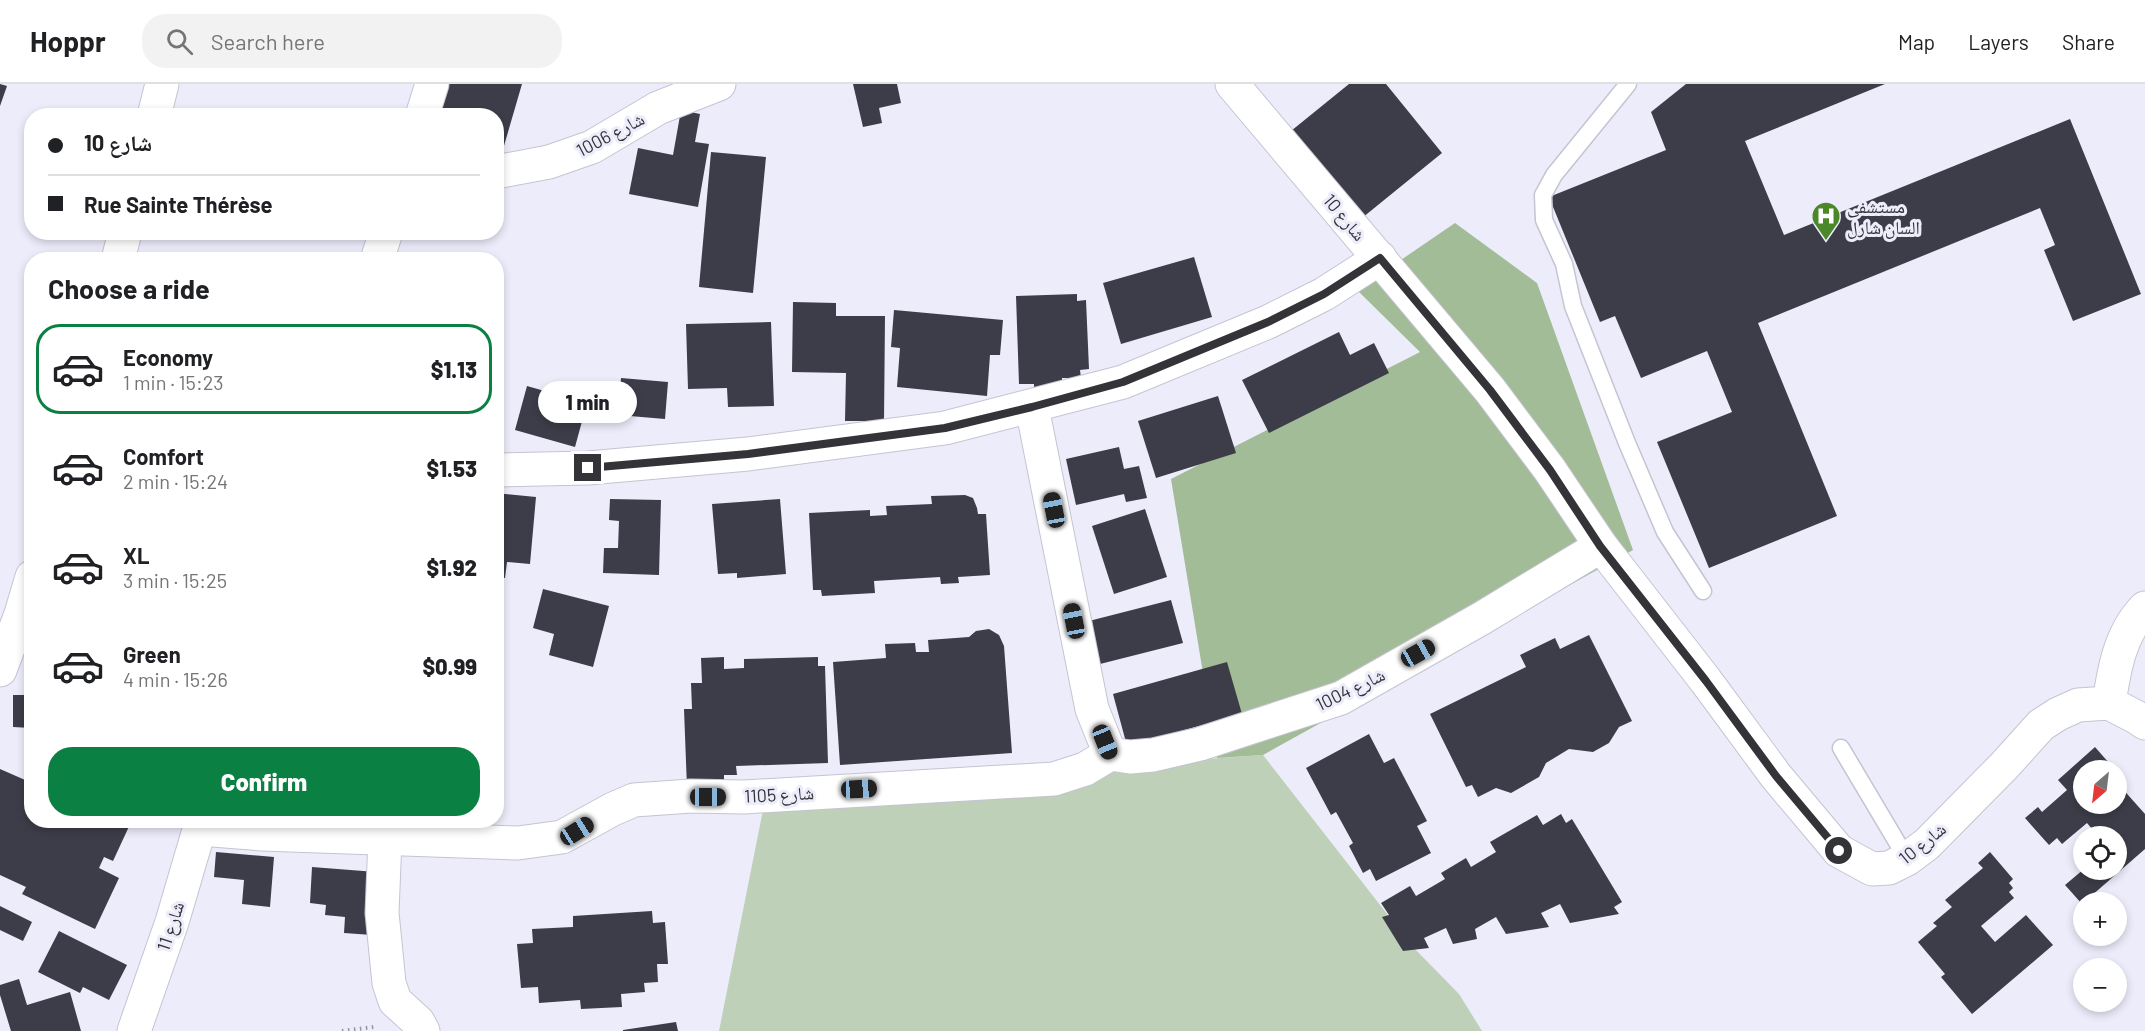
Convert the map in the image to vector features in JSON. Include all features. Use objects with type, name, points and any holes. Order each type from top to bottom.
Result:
[{"type":"street","points":[[156,108],[162,84]]},
{"type":"street","points":[[424,108],[432,84]]},
{"type":"street","name":"شارع 1006","points":[[504,170],[549,162],[592,147],[658,108],[681,91],[719,84]]},
{"type":"street","name":"شارع 10","points":[[1232,84],[1490,390],[1550,470],[1600,546],[1706,681],[1776,776],[1834,845],[1855,860],[1872,869],[1889,868],[1907,859],[1927,844],[2041,725],[2078,705],[2109,703]]},
{"type":"street","points":[[504,470],[588,468],[748,454],[945,428],[1032,407],[1123,382],[1268,322],[1324,294],[1380,258]]},
{"type":"street","points":[[1032,407],[1092,709],[1110,754]]},
{"type":"street","name":"شارع 1004","points":[[1110,754],[1130,757],[1153,755],[1200,744],[1341,698],[1482,618],[1600,546]]},
{"type":"street","points":[[0,670],[24,604]]},
{"type":"street","points":[[2145,608],[2122,643],[2109,703],[2145,723]]},
{"type":"street","name":"شارع 1105","points":[[221,828],[262,834],[518,843],[562,837],[634,800],[691,796],[744,797],[1034,781],[1072,775],[1110,754]]},
{"type":"street","name":"شارع 11","points":[[134,1031],[172,922],[200,828]]},
{"type":"street","points":[[385,839],[382,912],[389,983],[395,1001],[418,1022],[423,1031]]},
{"type":"lane","points":[[1628,84],[1554,175],[1543,195],[1545,220],[1564,264],[1573,306],[1626,443],[1665,532],[1703,591]]},
{"type":"lane","points":[[1841,748],[1907,859]]},
{"type":"green space","points":[[1455,223],[1537,283],[1633,550],[1263,755],[1217,758],[1171,479],[1420,352],[1357,290]]},
{"type":"green space","points":[[1263,755],[1412,946],[1459,994],[1482,1031],[719,1031],[767,790]]},
{"type":"building","points":[[0,84],[7,86],[0,106]]},
{"type":"building","points":[[448,84],[522,84],[504,146],[504,108],[440,108]]},
{"type":"building","points":[[853,84],[897,84],[901,103],[879,108],[882,123],[863,127]]},
{"type":"building","points":[[1349,84],[1386,84],[1442,153],[1362,218],[1291,131]]},
{"type":"building","points":[[1686,84],[1885,84],[1745,141],[1784,235],[2070,119],[2141,294],[2073,321],[2044,250],[2055,245],[2040,208],[1758,323],[1837,516],[1709,568],[1657,442],[1732,412],[1707,351],[1641,378],[1615,316],[1600,322],[1549,197],[1666,150],[1651,112]]},
{"type":"building","points":[[681,110],[700,114],[695,142],[709,144],[698,207],[629,194],[638,148],[673,155]]},
{"type":"building","points":[[711,152],[766,157],[753,293],[699,287]]},
{"type":"building","points":[[1194,257],[1212,317],[1121,344],[1103,283]]},
{"type":"building","points":[[1077,294],[1077,301],[1086,300],[1089,369],[1080,370],[1081,378],[1062,378],[1062,388],[1034,389],[1034,384],[1019,384],[1016,296]]},
{"type":"building","points":[[793,302],[836,303],[836,316],[885,316],[884,421],[845,421],[846,373],[792,372]]},
{"type":"building","points":[[894,310],[1003,320],[1000,355],[990,355],[987,396],[897,387],[900,348],[891,347]]},
{"type":"building","points":[[771,322],[774,406],[728,407],[727,388],[688,389],[686,324]]},
{"type":"building","points":[[1339,332],[1350,355],[1374,343],[1389,373],[1269,433],[1242,380]]},
{"type":"building","points":[[621,378],[668,382],[665,419],[618,415]]},
{"type":"building","points":[[527,386],[587,403],[575,447],[515,430]]},
{"type":"building","points":[[1218,396],[1236,453],[1156,478],[1138,421]]},
{"type":"building","points":[[1119,447],[1124,469],[1139,466],[1147,498],[1126,502],[1124,494],[1076,505],[1066,459]]},
{"type":"building","points":[[504,494],[536,497],[530,564],[507,562],[505,578]]},
{"type":"building","points":[[965,495],[973,498],[978,514],[986,514],[990,575],[958,577],[959,583],[941,584],[940,577],[874,581],[875,593],[822,596],[821,590],[813,590],[809,513],[870,510],[870,516],[887,515],[886,506],[932,504],[931,496]]},
{"type":"building","points":[[610,499],[661,500],[659,575],[603,573],[604,548],[618,548],[619,521],[609,520]]},
{"type":"building","points":[[780,499],[786,574],[737,578],[737,573],[718,574],[712,504]]},
{"type":"building","points":[[1145,509],[1167,577],[1114,594],[1092,526]]},
{"type":"building","points":[[543,589],[609,606],[593,667],[549,655],[554,634],[533,628]]},
{"type":"building","points":[[1171,600],[1183,643],[1100,664],[1089,621]]},
{"type":"building","points":[[989,629],[999,635],[1004,646],[1012,753],[840,765],[833,662],[886,658],[885,644],[915,643],[916,652],[929,652],[928,640],[969,637],[976,631]]},
{"type":"building","points":[[1589,635],[1632,721],[1619,727],[1609,743],[1593,752],[1569,749],[1546,763],[1539,777],[1511,793],[1496,788],[1478,797],[1472,785],[1466,787],[1430,714],[1526,667],[1520,655],[1555,638],[1560,649]]},
{"type":"building","points":[[724,657],[724,669],[744,668],[744,659],[818,657],[818,666],[825,666],[828,763],[736,766],[737,775],[724,775],[724,786],[687,788],[684,709],[692,709],[691,683],[702,683],[701,658]]},
{"type":"building","points":[[1227,662],[1242,714],[1127,746],[1113,694]]},
{"type":"building","points":[[13,695],[24,695],[24,728],[13,727]]},
{"type":"building","points":[[1369,734],[1384,763],[1394,758],[1427,821],[1417,826],[1431,853],[1376,881],[1370,869],[1363,873],[1349,846],[1353,843],[1336,812],[1331,815],[1306,768]]},
{"type":"building","points":[[2095,747],[2106,760],[2080,760]]},
{"type":"building","points":[[2073,767],[2073,814],[2127,814],[2127,794],[2145,814],[2145,849],[2127,865],[2127,826],[2090,826],[2087,823],[2083,826],[2073,826],[2073,835],[2062,844],[2057,838],[2049,845],[2025,818],[2038,807],[2042,812],[2067,790],[2058,780]]},
{"type":"building","points":[[0,769],[24,780],[24,828],[128,828],[113,861],[104,857],[99,868],[119,878],[95,929],[22,894],[26,887],[0,875]]},
{"type":"building","points":[[1561,814],[1566,823],[1572,819],[1622,902],[1614,907],[1619,914],[1570,923],[1560,904],[1541,913],[1549,927],[1506,934],[1496,917],[1475,929],[1477,939],[1453,944],[1446,928],[1424,938],[1429,948],[1403,951],[1382,917],[1389,915],[1381,903],[1410,886],[1416,896],[1445,879],[1441,873],[1466,858],[1471,867],[1496,852],[1490,842],[1537,815],[1543,825]]},
{"type":"building","points":[[216,852],[274,857],[270,907],[242,904],[244,880],[214,877]]},
{"type":"building","points":[[1990,852],[2013,879],[2009,883],[2013,888],[2009,892],[2014,898],[1981,926],[1995,942],[2026,915],[2053,945],[1972,1014],[1941,977],[1945,974],[1918,942],[1937,926],[1933,923],[1952,907],[1945,900],[1983,868],[1978,863]]},
{"type":"building","points":[[312,867],[376,872],[372,935],[344,933],[345,917],[325,915],[326,905],[310,903]]},
{"type":"building","points":[[2073,878],[2109,880],[2096,892],[2073,892],[2073,894],[2065,885]]},
{"type":"building","points":[[0,906],[32,922],[23,941],[0,930]]},
{"type":"building","points":[[652,911],[653,923],[665,922],[668,964],[657,964],[658,982],[644,983],[645,992],[621,994],[622,1007],[581,1009],[580,1000],[539,1003],[538,987],[521,988],[517,944],[533,943],[532,929],[573,927],[573,916]]},
{"type":"building","points":[[59,931],[127,965],[109,1000],[83,987],[80,993],[38,972]]},
{"type":"building","points":[[19,979],[27,1005],[70,992],[81,1031],[11,1031],[0,995],[0,985]]},
{"type":"building","points":[[676,1022],[678,1031],[623,1031],[623,1030]]},
{"type":"place","name":"مستشفى السان شارل","points":[[1826,242]]},
{"type":"route","points":[[588,468],[748,454],[945,428],[1032,407],[1123,382],[1268,322],[1324,294],[1380,258],[1490,390],[1550,470],[1600,546],[1706,681],[1776,776],[1839,851]]}]
